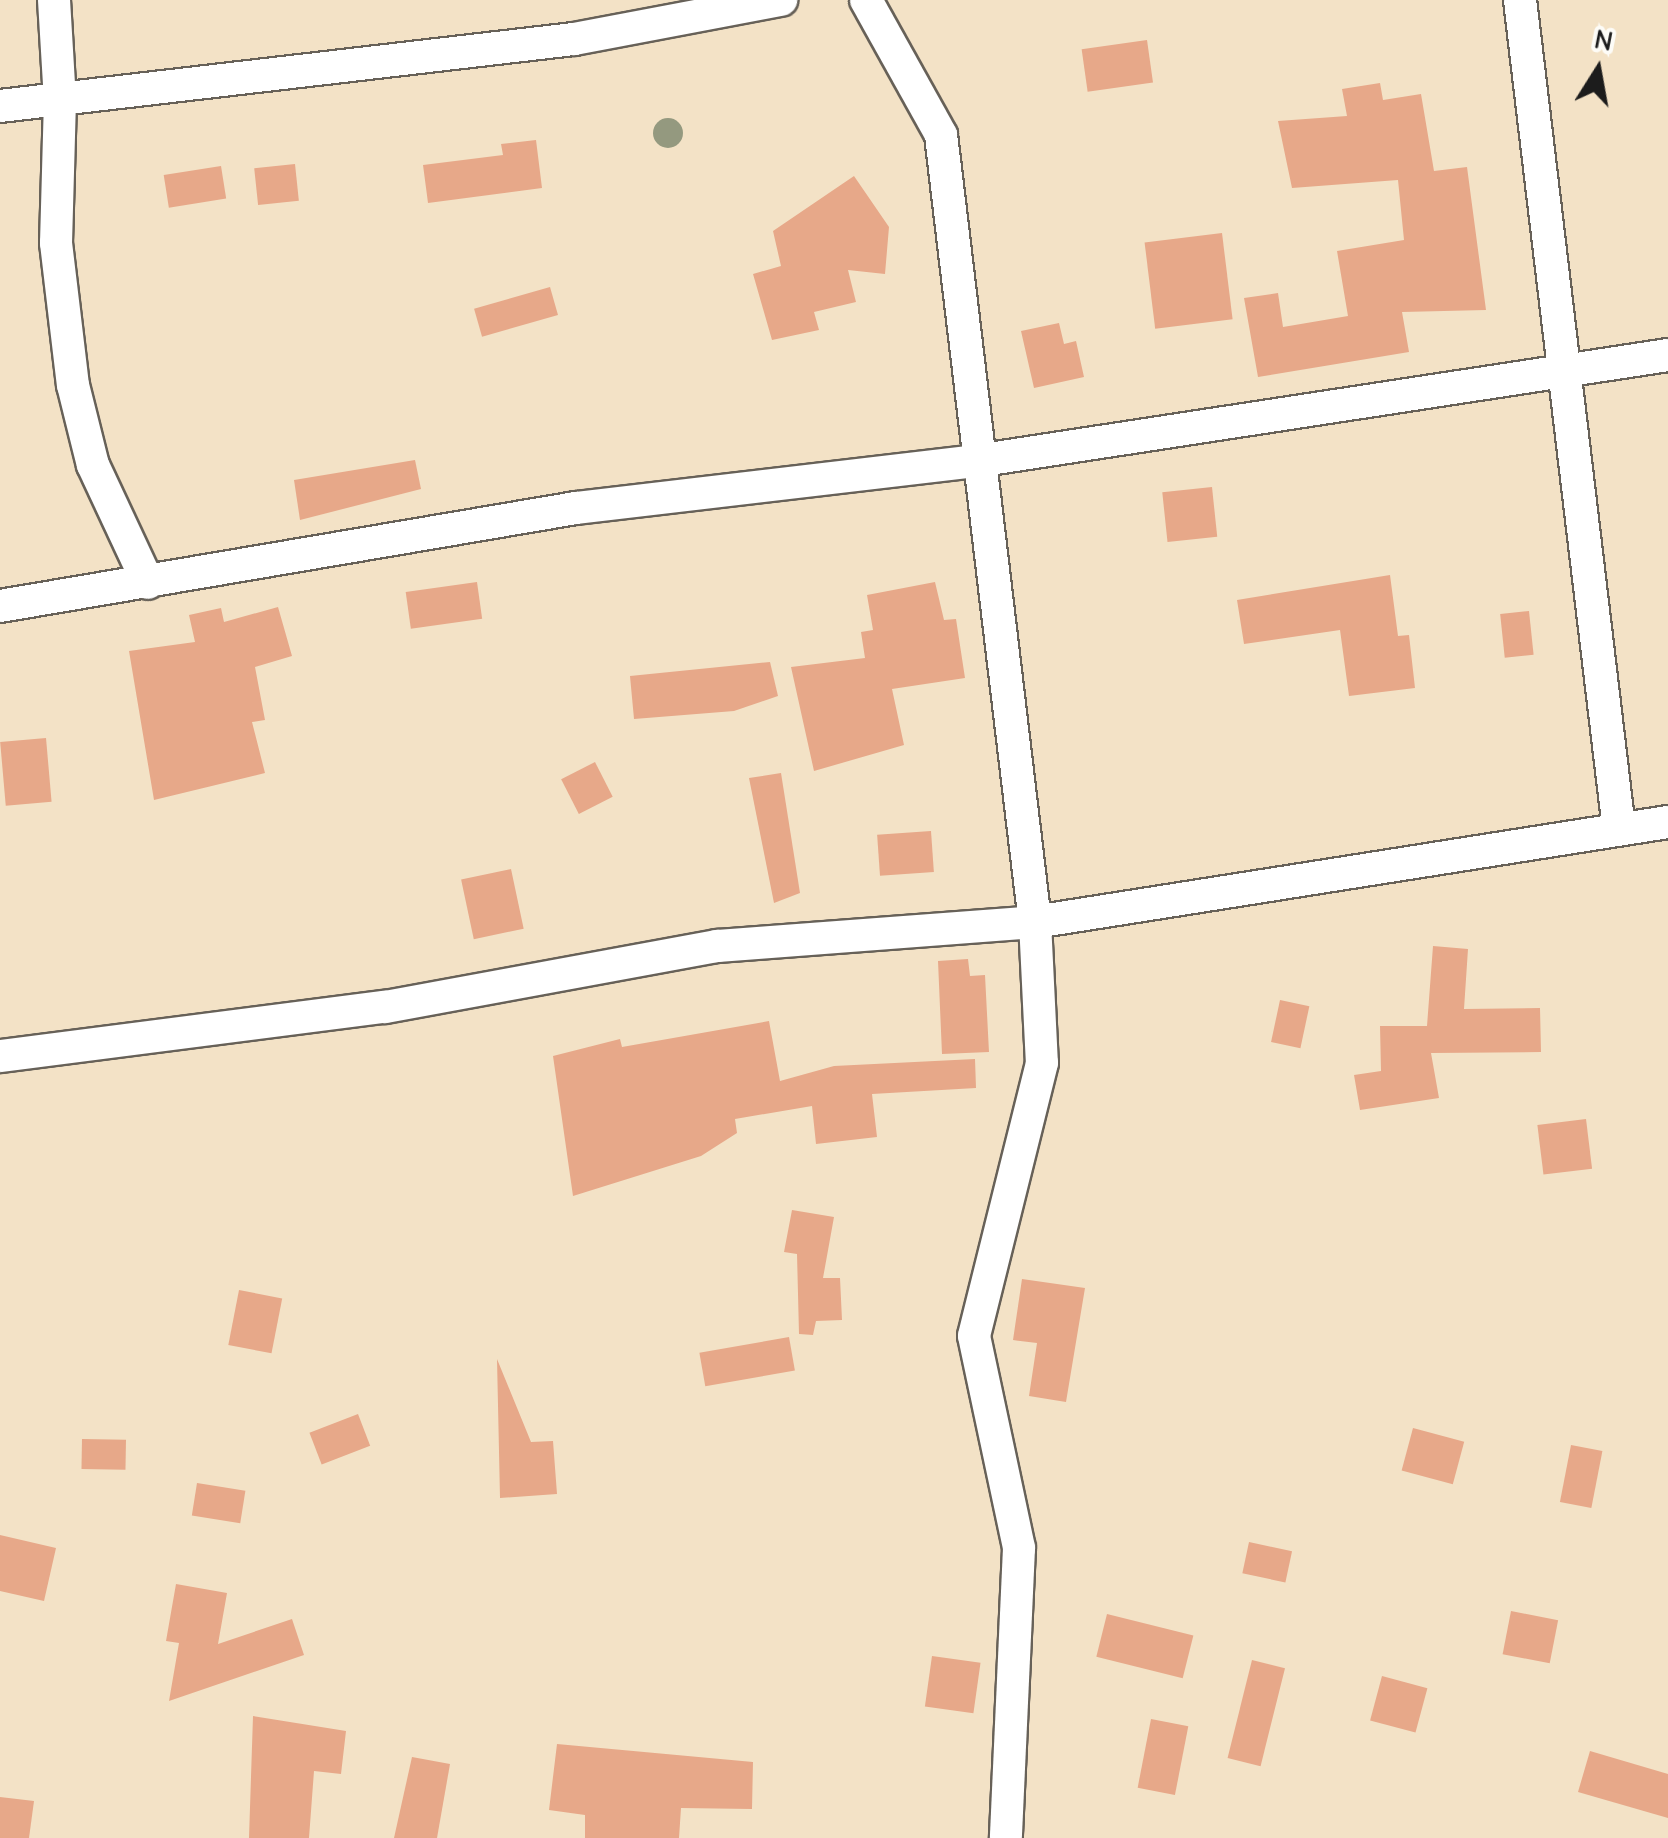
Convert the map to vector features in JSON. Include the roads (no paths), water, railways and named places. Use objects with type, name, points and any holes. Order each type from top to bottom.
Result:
[{"type":"street","points":[[54,0],[60,100],[56,243],[73,385],[93,465],[148,583]]},
{"type":"street","points":[[0,106],[574,38],[780,0]]},
{"type":"street","points":[[866,0],[941,135],[976,461],[1035,922],[1042,1062],[974,1336],[1019,1548],[1006,1838]]},
{"type":"street","points":[[1520,0],[1619,829]]},
{"type":"street","points":[[0,606],[576,508],[976,461],[1668,356]]},
{"type":"street","points":[[0,1056],[385,1006],[717,946],[1035,922],[1668,822]]}]
